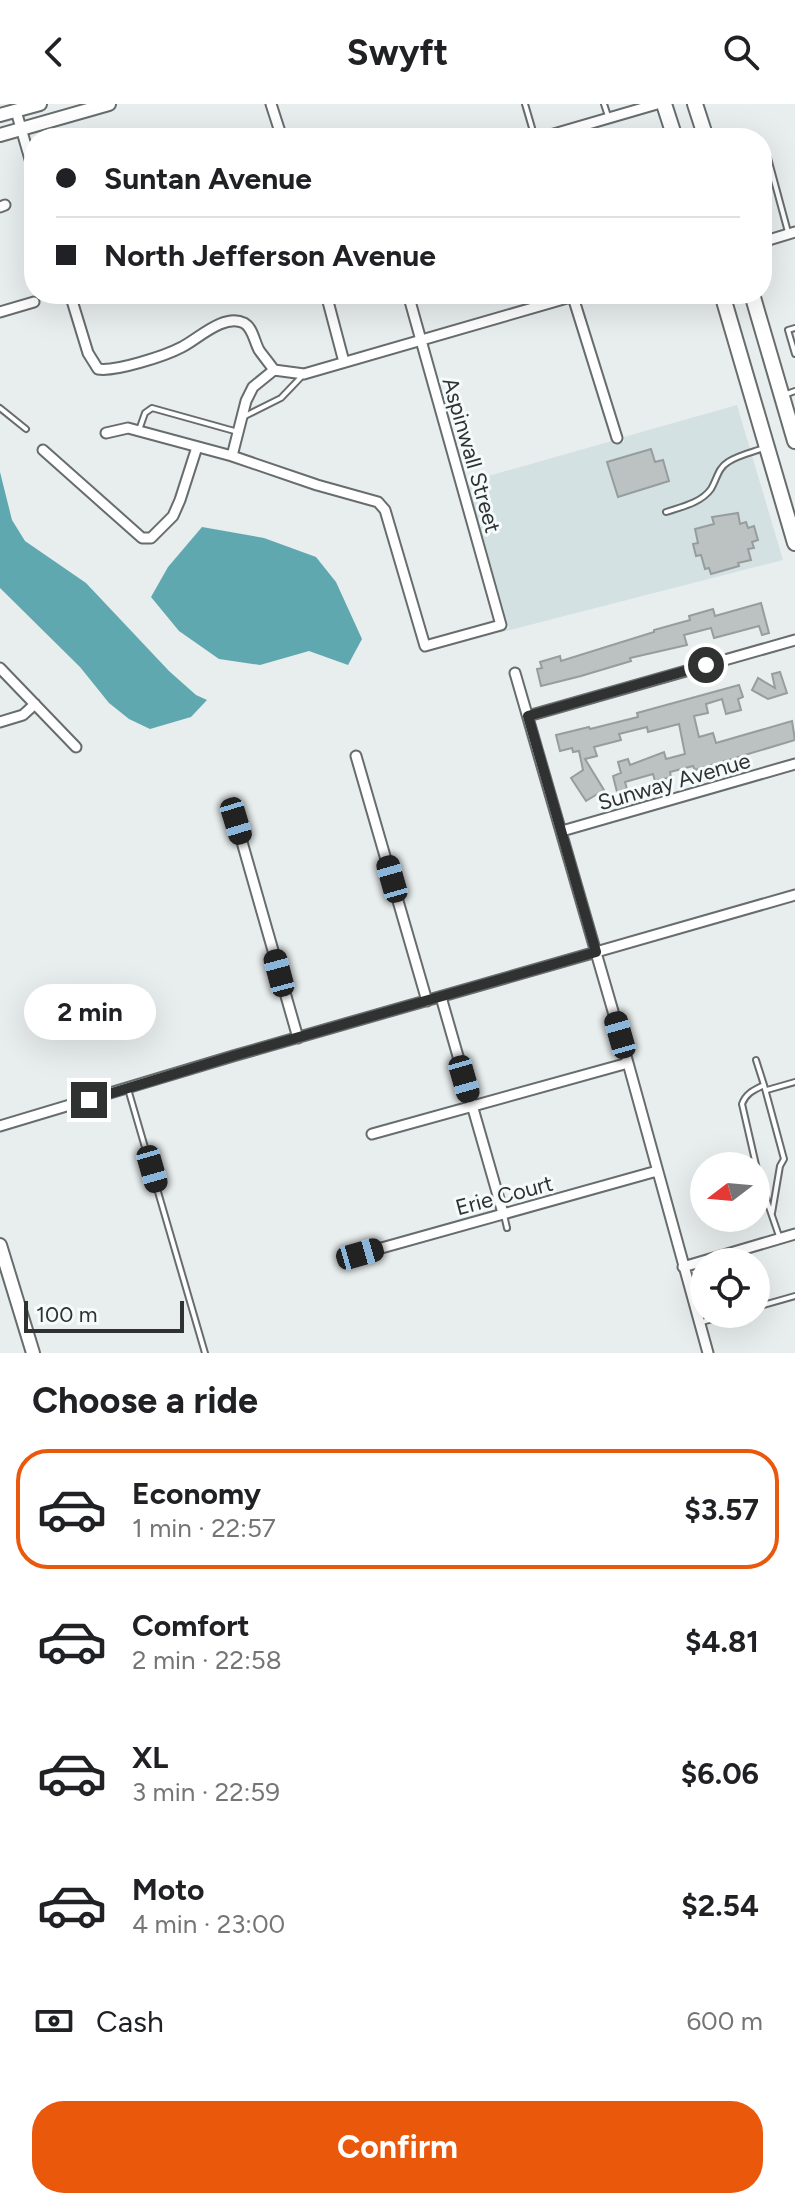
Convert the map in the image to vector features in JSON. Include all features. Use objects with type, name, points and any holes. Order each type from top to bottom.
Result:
[{"type":"main road","points":[[0,115],[40,104]]},
{"type":"main road","points":[[25,128],[109,104]]},
{"type":"main road","points":[[664,104],[672,128]]},
{"type":"main road","points":[[695,104],[703,128]]},
{"type":"main road","points":[[0,135],[24,128]]},
{"type":"main road","points":[[725,304],[795,543]]},
{"type":"main road","points":[[754,304],[788,393],[795,441]]},
{"type":"main road","points":[[0,1245],[33,1353]]},
{"type":"street","points":[[271,104],[279,128]]},
{"type":"street","points":[[573,128],[657,104]]},
{"type":"street","points":[[16,111],[24,139]]},
{"type":"street","points":[[772,239],[792,233]]},
{"type":"street","points":[[0,312],[27,304]]},
{"type":"street","points":[[73,304],[88,353],[98,369],[114,369],[166,354],[221,324],[236,321],[251,329],[260,350],[274,370]]},
{"type":"street","points":[[329,304],[344,362]]},
{"type":"street","name":"Aspinwall Street","points":[[232,456],[382,505],[425,647],[501,625],[411,304]]},
{"type":"street","points":[[106,433],[128,428],[139,430],[232,456],[246,401],[253,387],[274,370],[304,374],[546,304]]},
{"type":"street","points":[[580,304],[617,438]]},
{"type":"street","points":[[43,450],[147,540],[173,516],[197,447]]},
{"type":"street","points":[[528,716],[795,640]]},
{"type":"street","points":[[0,668],[76,747]]},
{"type":"street","points":[[515,673],[628,1063],[690,1292]]},
{"type":"street","points":[[0,722],[23,715],[35,704]]},
{"type":"street","points":[[356,756],[427,1001]]},
{"type":"street","name":"Sunway Avenue","points":[[562,831],[795,764]]},
{"type":"street","points":[[236,821],[298,1038]]},
{"type":"street","points":[[0,1126],[795,895]]},
{"type":"street","points":[[441,997],[503,1213]]},
{"type":"street","points":[[372,1134],[628,1063]]},
{"type":"street","name":"Erie Court","points":[[360,1254],[657,1171]]},
{"type":"street","points":[[683,1267],[795,1234]]},
{"type":"street","points":[[700,1328],[708,1353]]},
{"type":"lane","points":[[525,104],[534,128]]},
{"type":"lane","points":[[604,104],[608,118]]},
{"type":"lane","points":[[772,170],[792,233]]},
{"type":"lane","points":[[795,328],[788,330],[795,354]]},
{"type":"lane","points":[[240,418],[281,398],[304,374]]},
{"type":"lane","points":[[0,408],[26,429]]},
{"type":"lane","points":[[139,430],[145,413],[152,408],[238,432]]},
{"type":"lane","points":[[666,512],[704,496],[727,462],[767,447]]},
{"type":"lane","points":[[756,1060],[784,1159],[772,1213]]},
{"type":"lane","points":[[780,1239],[759,1178],[742,1104],[751,1091],[795,1082]]},
{"type":"lane","points":[[128,1089],[205,1353]]},
{"type":"lane","points":[[503,1213],[507,1228]]},
{"type":"lane","points":[[770,1303],[795,1296]]},
{"type":"shaded area","points":[[737,405],[783,560],[498,633],[509,628],[467,482],[612,441],[614,445],[624,442],[624,437]]},
{"type":"water","points":[[0,472],[12,520],[25,541],[86,583],[169,671],[196,695],[207,700],[191,717],[150,729],[129,719],[109,703],[80,667],[0,588]]},
{"type":"water","points":[[202,527],[264,538],[316,557],[336,582],[362,639],[348,665],[309,651],[260,665],[219,659],[179,631],[151,597],[168,567]]},
{"type":"building","points":[[651,449],[655,462],[663,460],[669,481],[618,497],[607,462]]},
{"type":"building","points":[[738,513],[740,524],[746,522],[748,528],[754,526],[758,540],[752,542],[754,548],[748,549],[751,560],[711,574],[709,568],[705,569],[701,555],[696,556],[693,544],[698,543],[695,529],[714,524],[712,517]]},
{"type":"building","points":[[761,603],[769,633],[762,635],[759,626],[714,638],[711,628],[684,635],[687,645],[630,658],[631,661],[541,686],[537,669],[542,668],[540,662],[560,656],[561,661],[690,620],[689,616],[713,609],[715,616]]},
{"type":"building","points":[[780,672],[787,693],[768,699],[752,690],[758,678],[775,688],[772,674]]},
{"type":"building","points":[[739,685],[743,697],[738,699],[741,710],[726,714],[722,699],[706,704],[708,713],[694,716],[699,737],[713,733],[716,743],[792,721],[795,740],[695,770],[693,766],[670,772],[671,777],[655,781],[653,774],[625,782],[627,789],[617,792],[613,776],[621,773],[618,762],[628,759],[630,765],[664,752],[666,759],[685,754],[679,724],[648,732],[647,727],[619,734],[621,740],[594,747],[597,756],[585,759],[604,790],[586,801],[571,778],[583,770],[579,751],[573,752],[572,748],[560,751],[556,735],[638,717],[637,713]]},
{"type":"route","points":[[89,1100],[596,952],[528,716],[706,665]]}]
